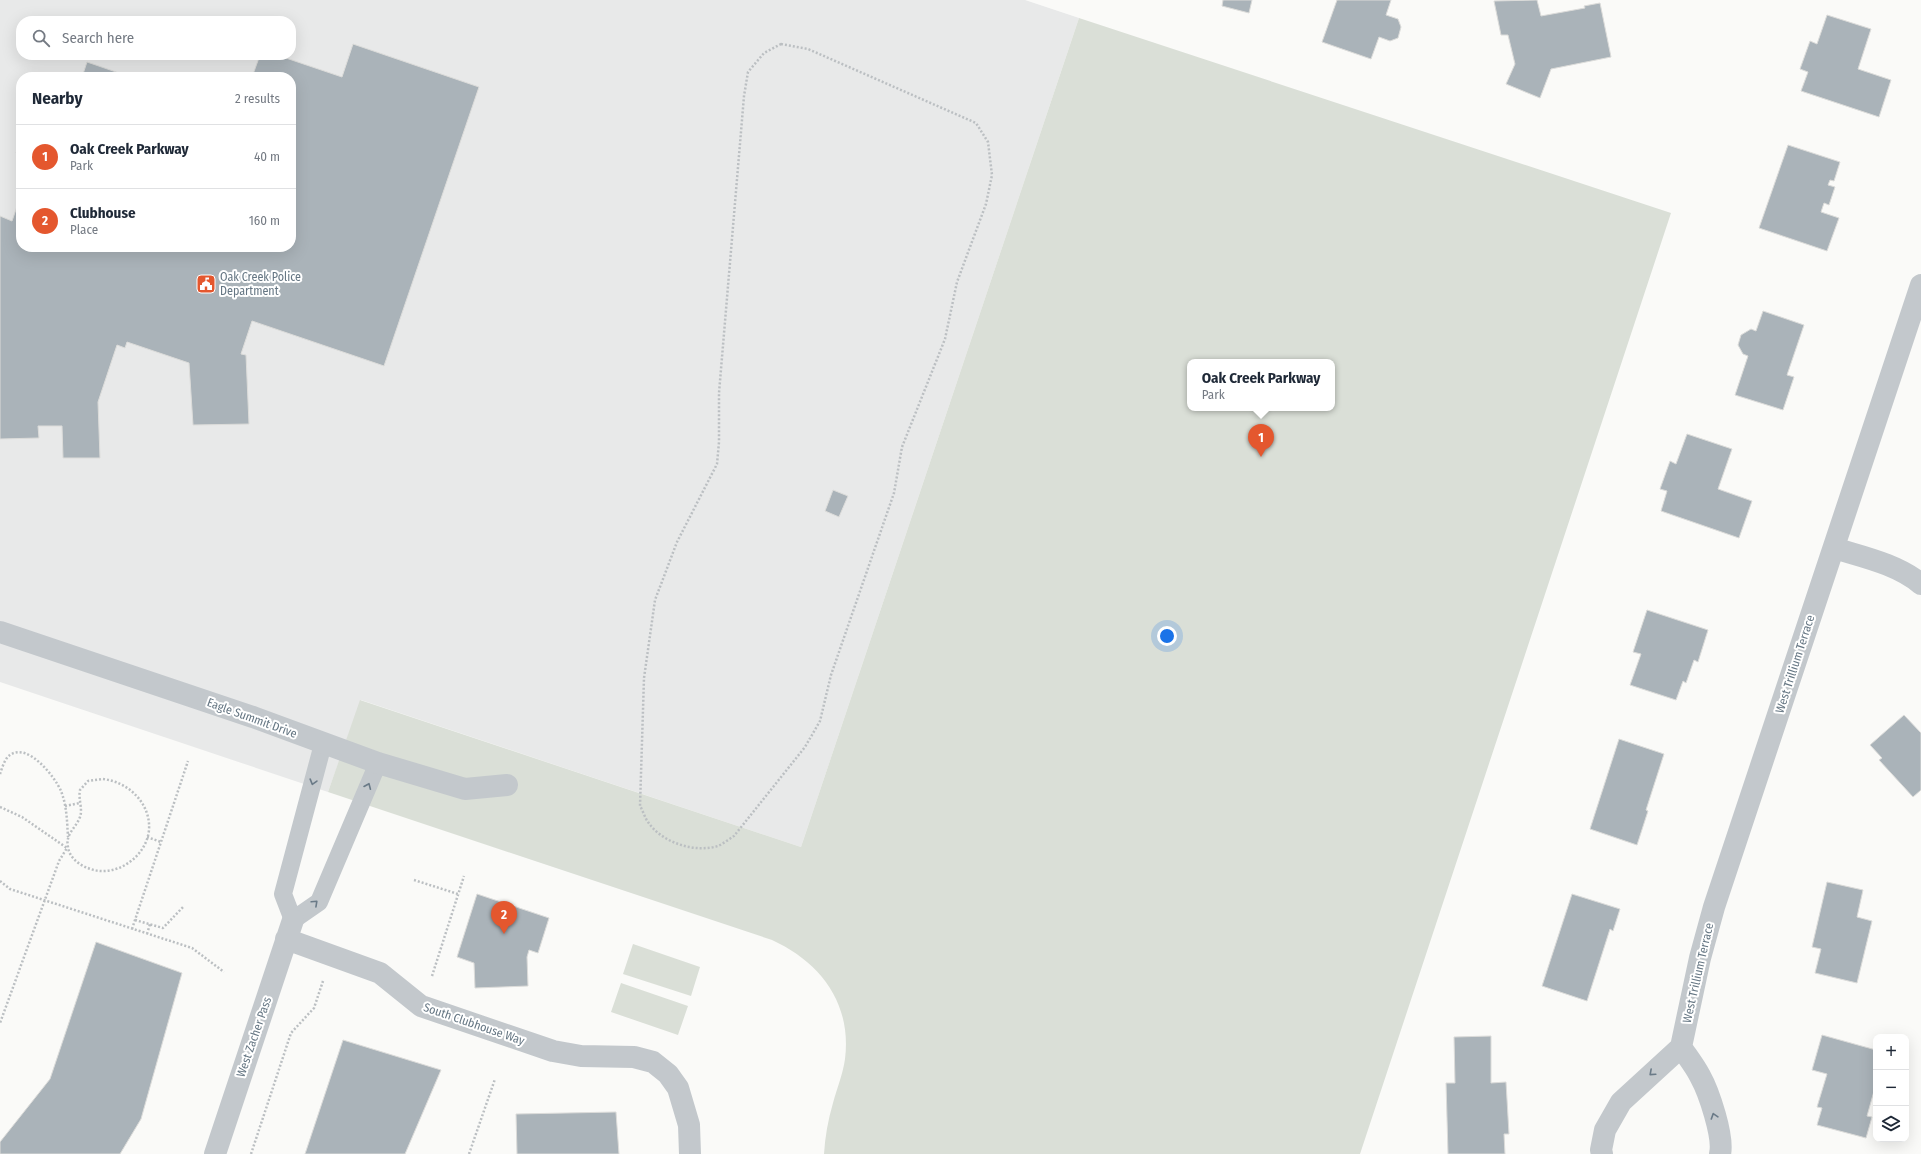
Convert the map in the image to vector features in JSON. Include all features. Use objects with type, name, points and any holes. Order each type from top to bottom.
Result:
[{"type":"street","name":"West Trillium Terrace","points":[[1681,1047],[1700,958],[1714,907],[1921,285]]},
{"type":"street","points":[[1834,548],[1884,563],[1914,578],[1921,584]]},
{"type":"street","name":"Eagle Summit Drive","points":[[0,632],[253,717],[378,763],[465,789],[507,786]]},
{"type":"street","name":"South Clubhouse Way","points":[[290,930],[380,973],[421,1006],[553,1052],[581,1056],[634,1057],[653,1062],[668,1074],[678,1088],[689,1125],[690,1154]]},
{"type":"street","name":"West Zacher Pass","points":[[215,1154],[290,930]]},
{"type":"street","points":[[1602,1154],[1601,1150],[1605,1130],[1621,1102],[1681,1047],[1700,1076],[1716,1119],[1722,1146],[1720,1154]]},
{"type":"lane","points":[[290,930],[283,894],[323,744]]},
{"type":"lane","points":[[290,930],[319,902],[378,763]]},
{"type":"path","points":[[781,44],[808,49],[976,123],[988,142],[992,176],[986,204],[957,282],[944,339],[902,447],[894,493],[831,675],[820,721],[805,747],[734,836],[718,846],[694,849],[678,844],[662,835],[649,823],[640,806],[645,670],[655,600],[677,542],[716,464],[719,442],[720,377],[744,96],[748,72],[764,53],[781,44]]},
{"type":"path","points":[[0,774],[8,756],[13,753],[20,753],[33,758],[43,765],[50,773],[61,791],[66,806],[68,848],[72,857],[81,865],[93,870],[114,870],[128,863],[141,849],[147,837],[148,823],[143,804],[138,796],[121,784],[104,779],[88,781],[80,790],[80,818],[69,833],[68,840]]},
{"type":"path","points":[[132,929],[188,761]]},
{"type":"path","points":[[66,806],[80,803]]},
{"type":"path","points":[[0,807],[22,817],[68,848]]},
{"type":"path","points":[[147,837],[161,842]]},
{"type":"path","points":[[0,1023],[59,861],[68,848]]},
{"type":"path","points":[[432,976],[464,876]]},
{"type":"path","points":[[414,880],[458,894]]},
{"type":"path","points":[[0,881],[10,889],[192,948],[224,972]]},
{"type":"path","points":[[135,920],[162,928],[184,906]]},
{"type":"path","points":[[147,934],[150,924]]},
{"type":"path","points":[[251,1154],[291,1033],[314,1008],[325,975]]},
{"type":"path","points":[[469,1154],[495,1079]]},
{"type":"shaded area","points":[[0,0],[1025,0],[1079,18],[801,847],[361,700],[328,792],[0,682]]},
{"type":"shaded area","points":[[1079,18],[1671,213],[1360,1154],[824,1154],[830,1116],[844,1065],[846,1039],[838,1003],[829,987],[805,960],[772,940],[328,792],[360,700],[801,847]]},
{"type":"shaded area","points":[[633,944],[700,967],[691,996],[623,974]]},
{"type":"shaded area","points":[[621,983],[688,1006],[678,1035],[611,1012]]},
{"type":"building","points":[[1223,0],[1252,0],[1249,13],[1222,6]]},
{"type":"building","points":[[1337,0],[1391,0],[1386,15],[1398,19],[1401,27],[1398,38],[1390,41],[1379,37],[1371,59],[1322,42]]},
{"type":"building","points":[[1537,0],[1541,16],[1585,8],[1584,6],[1600,3],[1611,57],[1551,69],[1540,98],[1506,84],[1515,64],[1508,35],[1501,35],[1494,1]]},
{"type":"building","points":[[1827,15],[1871,29],[1858,69],[1891,80],[1879,117],[1801,91],[1808,72],[1800,69],[1810,41],[1817,44]]},
{"type":"building","name":"Oak Creek Police Department","points":[[353,44],[479,87],[384,366],[252,321],[241,354],[246,355],[249,424],[193,425],[189,363],[127,342],[125,348],[117,345],[98,402],[100,458],[63,458],[62,426],[38,426],[39,438],[0,439],[0,216],[12,221],[16,209],[16,252],[296,252],[296,72],[254,72],[258,60],[292,60],[342,77]]},
{"type":"building","points":[[87,62],[116,72],[84,72]]},
{"type":"building","points":[[1788,145],[1840,162],[1834,181],[1830,180],[1828,185],[1835,187],[1829,205],[1824,203],[1821,212],[1839,218],[1827,251],[1759,228]]},
{"type":"building","points":[[1763,311],[1804,325],[1787,375],[1794,377],[1783,410],[1735,395],[1748,356],[1743,354],[1738,345],[1741,335],[1751,329],[1756,331]]},
{"type":"building","points":[[1687,434],[1732,449],[1718,489],[1752,501],[1739,538],[1661,511],[1667,491],[1660,489],[1670,461],[1676,464]]},
{"type":"building","points":[[833,490],[848,496],[839,517],[825,511]]},
{"type":"building","points":[[1647,610],[1708,630],[1698,662],[1694,660],[1686,683],[1683,681],[1676,700],[1630,685],[1641,654],[1633,652]]},
{"type":"building","points":[[1904,715],[1921,733],[1921,790],[1913,797],[1879,760],[1882,758],[1870,745]]},
{"type":"building","points":[[1619,739],[1664,754],[1646,810],[1648,811],[1637,845],[1590,829]]},
{"type":"building","points":[[1827,882],[1863,890],[1857,917],[1872,921],[1857,983],[1815,973],[1821,949],[1812,947]]},
{"type":"building","points":[[477,894],[549,918],[538,953],[529,950],[527,957],[528,986],[475,988],[474,963],[457,957]]},
{"type":"building","points":[[1572,894],[1620,909],[1613,931],[1610,929],[1587,1001],[1542,986]]},
{"type":"building","points":[[96,942],[182,973],[141,1119],[120,1154],[0,1154],[0,1142],[50,1079]]},
{"type":"building","points":[[1822,1035],[1873,1049],[1873,1095],[1867,1116],[1872,1117],[1866,1138],[1817,1125],[1822,1108],[1817,1107],[1827,1074],[1812,1070]]},
{"type":"building","points":[[1491,1036],[1491,1083],[1506,1082],[1509,1134],[1504,1134],[1505,1154],[1448,1154],[1446,1083],[1455,1083],[1454,1037]]},
{"type":"building","points":[[343,1040],[441,1070],[405,1154],[305,1154]]},
{"type":"building","points":[[616,1112],[619,1154],[517,1154],[516,1114]]},
{"type":"place","name":"Oak Creek Police Department","points":[[206,284]]},
{"type":"place","name":"Oak Creek Parkway","points":[[1261,457]]},
{"type":"place","name":"Clubhouse","points":[[504,934]]}]
